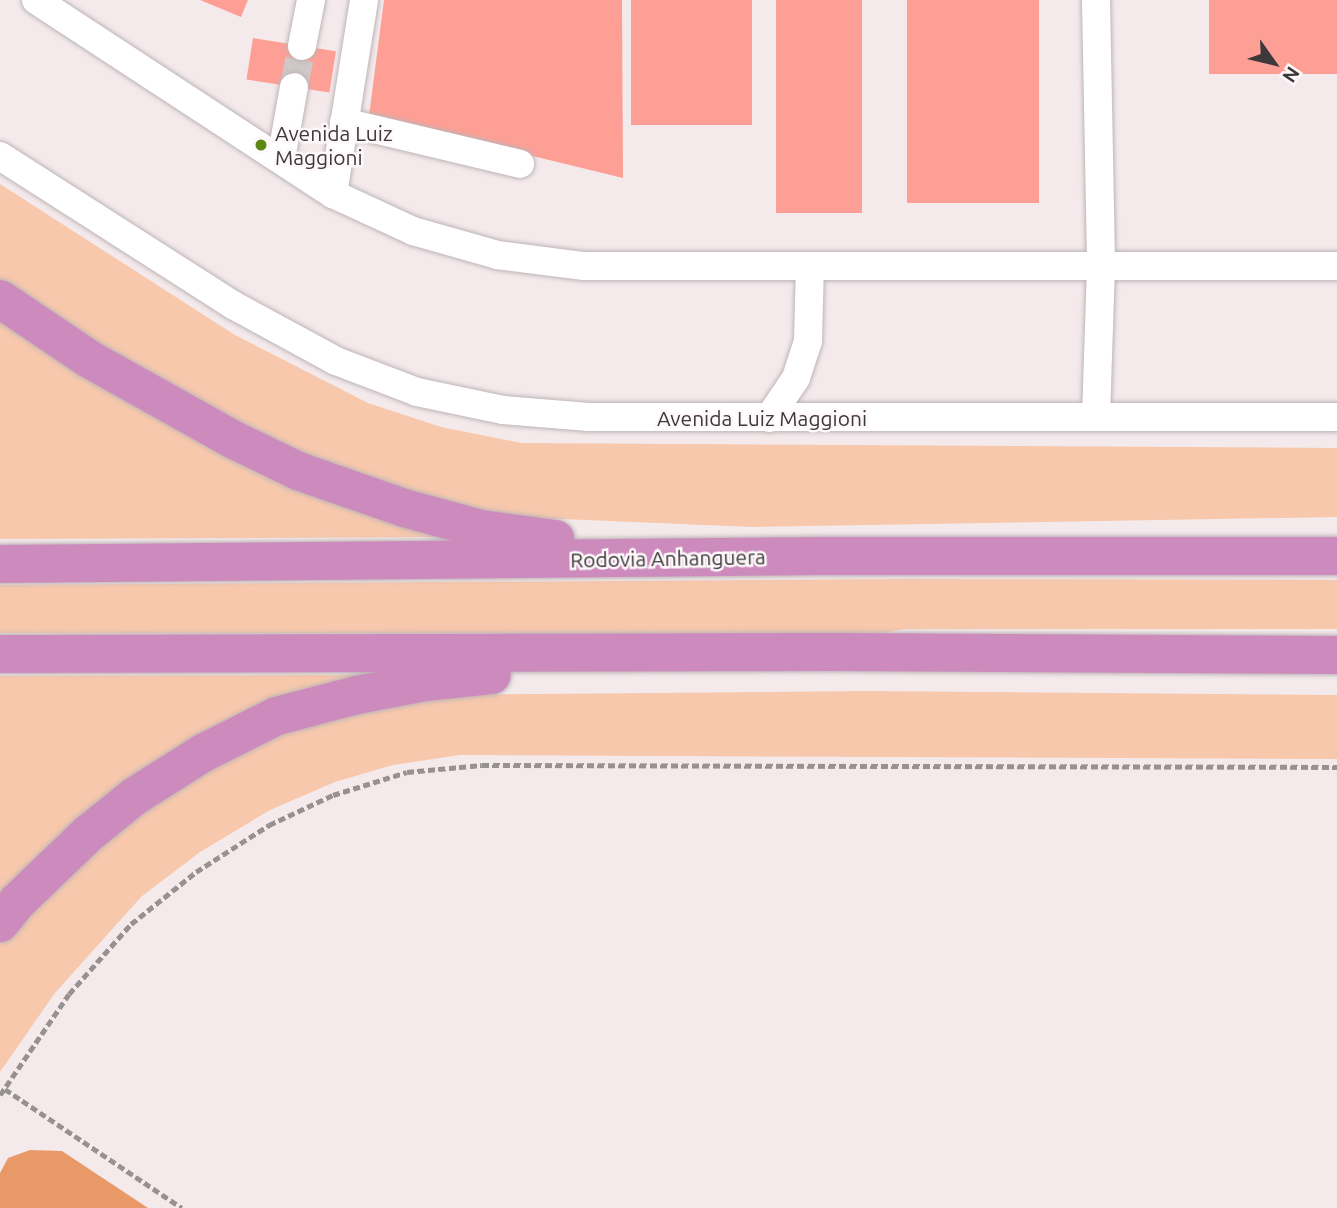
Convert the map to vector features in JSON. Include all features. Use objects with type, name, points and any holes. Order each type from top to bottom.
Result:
[{"type":"highway","points":[[0,299],[89,359],[234,440],[298,471],[404,508],[481,529],[564,541],[823,556]]},
{"type":"highway","name":"Rodovia Anhanguera","points":[[0,564],[823,556],[1337,556]]},
{"type":"highway","points":[[0,654],[834,652],[1337,655]]},
{"type":"highway","points":[[0,923],[17,902],[89,833],[135,796],[203,753],[278,716],[357,695],[425,681],[834,652]]},
{"type":"street","points":[[36,0],[333,194],[412,231],[497,255],[584,266],[1337,266]]},
{"type":"street","points":[[302,46],[311,0]]},
{"type":"street","points":[[333,194],[365,0]]},
{"type":"street","points":[[1096,0],[1101,267],[1096,417]]},
{"type":"street","points":[[281,159],[295,87]]},
{"type":"street","points":[[344,122],[520,164]]},
{"type":"street","name":"Avenida Luiz Maggioni","points":[[0,156],[233,305],[336,361],[417,391],[503,410],[589,417],[1337,417]]},
{"type":"street","points":[[769,418],[796,379],[808,341],[810,267]]},
{"type":"path","points":[[0,1095],[69,994],[131,924],[197,872],[269,825],[333,795],[407,772],[482,765],[1337,767]]},
{"type":"path","points":[[5,1089],[182,1208]]},
{"type":"shaded area","points":[[0,184],[235,335],[368,403],[441,427],[522,443],[1337,448],[1337,517],[752,527],[488,516],[265,445],[0,291]]},
{"type":"shaded area","points":[[0,315],[456,537],[0,539]]},
{"type":"shaded area","points":[[906,579],[1337,580],[1337,629],[905,629],[882,633],[0,633],[0,585]]},
{"type":"shaded area","points":[[356,675],[237,721],[0,899],[0,676]]},
{"type":"shaded area","points":[[867,691],[1337,695],[1337,759],[460,755],[393,765],[335,782],[270,810],[200,852],[141,897],[55,993],[0,1072],[0,940],[126,818],[258,739],[417,695]]},
{"type":"shaded area","points":[[30,1150],[62,1151],[148,1208],[0,1208],[0,1173],[8,1158]]},
{"type":"building","points":[[200,0],[248,0],[241,17]]},
{"type":"building","points":[[384,0],[622,0],[623,178],[369,116]]},
{"type":"building","points":[[631,0],[752,0],[752,125],[631,125]]},
{"type":"building","points":[[776,0],[862,0],[862,213],[776,213]]},
{"type":"building","points":[[907,0],[1039,0],[1039,203],[907,203]]},
{"type":"building","points":[[1209,0],[1337,0],[1337,74],[1209,74]]},
{"type":"building","points":[[253,38],[336,51],[329,93],[246,79]]},
{"type":"tunnel","points":[[294,87],[302,46]]},
{"type":"place","name":"Avenida Luiz Maggioni","points":[[261,145]]}]
